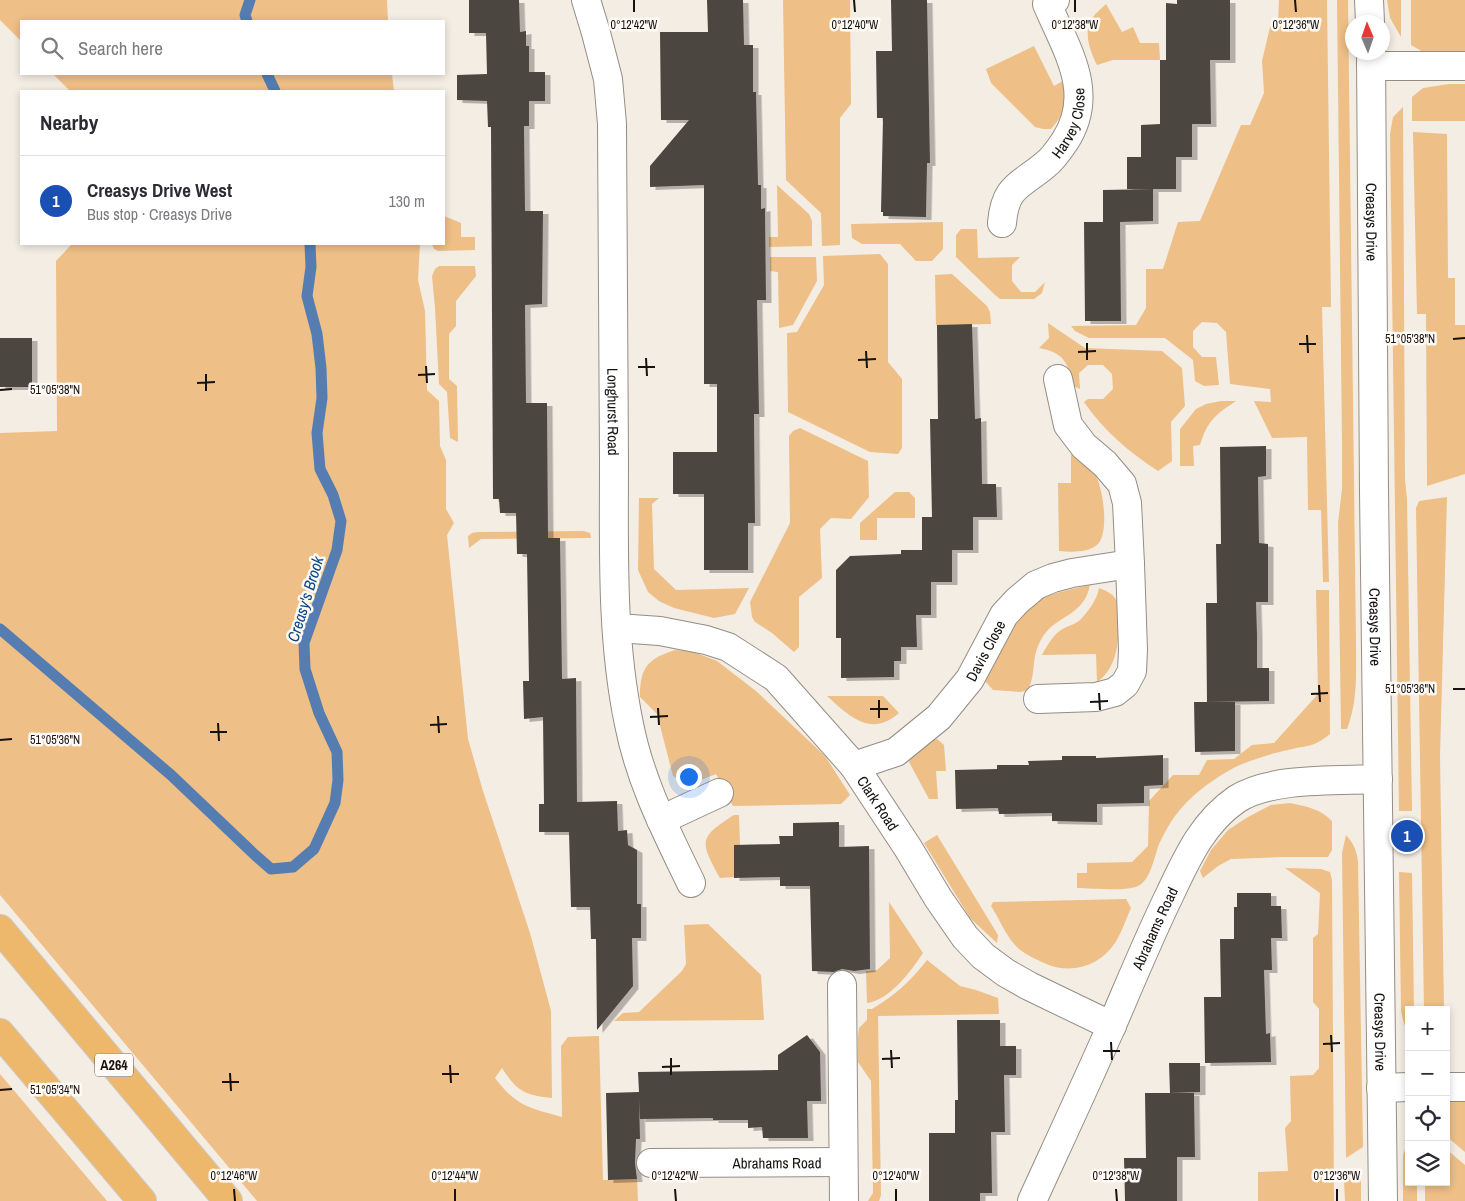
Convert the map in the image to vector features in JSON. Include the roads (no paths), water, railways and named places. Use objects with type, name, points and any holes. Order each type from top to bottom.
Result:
[{"type":"highway","name":"A264","points":[[0,929],[228,1201]]},
{"type":"highway","points":[[0,1033],[142,1201]]},
{"type":"street","name":"Longhurst Road","points":[[586,0],[608,79],[612,124],[614,514],[620,677],[629,726],[645,782],[691,883]]},
{"type":"street","points":[[1369,0],[1370,15]]},
{"type":"street","name":"Harvey Close","points":[[1002,224],[1003,206],[1012,190],[1046,165],[1059,150],[1078,114],[1080,93],[1073,66],[1049,1]]},
{"type":"street","name":"Creasys Drive","points":[[1371,60],[1383,1201]]},
{"type":"street","points":[[1384,60],[1465,66]]},
{"type":"street","points":[[1038,699],[1096,697],[1115,692],[1125,684],[1132,671],[1128,503],[1122,484],[1106,464],[1084,446],[1068,425],[1058,379]]},
{"type":"street","name":"Davis Close","points":[[854,766],[896,752],[939,717],[970,679],[1004,615],[1036,585],[1072,573],[1130,564]]},
{"type":"street","name":"Clark Road","points":[[617,628],[660,631],[698,638],[728,647],[776,678],[854,766],[908,848],[938,898],[965,937],[983,956],[1006,973],[1029,986],[1112,1026]]},
{"type":"street","name":"Abrahams Road","points":[[1032,1201],[1112,1026],[1151,933],[1191,850],[1208,826],[1221,812],[1250,792],[1280,784],[1378,780]]},
{"type":"street","points":[[661,820],[719,793]]},
{"type":"street","name":"Abrahams Road","points":[[842,985],[844,1201]]},
{"type":"street","points":[[1450,1087],[1465,1086]]},
{"type":"street","points":[[1381,1088],[1405,1088]]},
{"type":"street","name":"Abrahams Road","points":[[651,1164],[843,1162]]},
{"type":"waterway","name":"Creasy's Brook","points":[[247,20],[245,15],[250,0]]},
{"type":"waterway","name":"Creasy's Brook","points":[[267,75],[275,90]]},
{"type":"waterway","name":"Creasy's Brook","points":[[0,629],[171,775],[271,869],[293,867],[314,849],[335,803],[338,780],[337,752],[319,713],[305,669],[304,643],[337,550],[341,521],[333,495],[320,469],[317,433],[322,398],[321,368],[317,334],[307,296],[311,267],[310,245]]},
{"type":"place","name":"Creasys Drive West","points":[[1407,836]]}]
